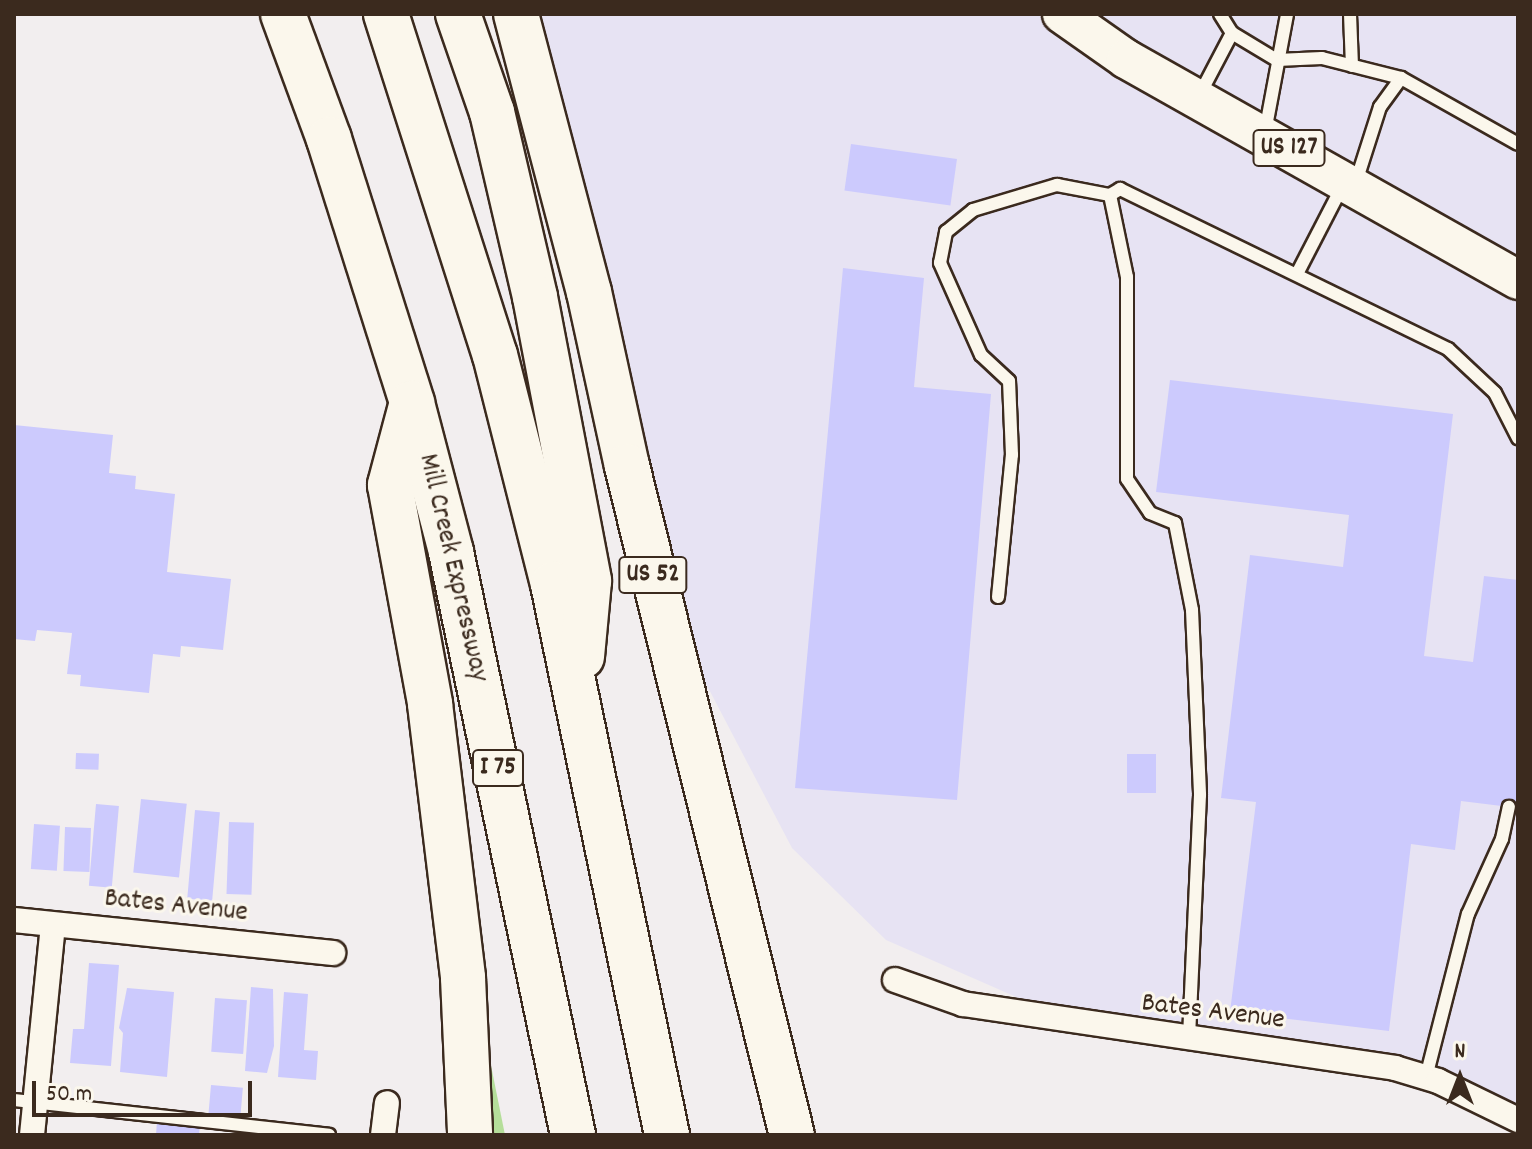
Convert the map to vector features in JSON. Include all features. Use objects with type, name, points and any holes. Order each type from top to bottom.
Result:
[{"type":"highway","name":"Mill Creek Expressway","points":[[283,14],[329,139],[412,403],[477,668],[573,1135]]},
{"type":"highway","points":[[386,14],[495,355],[578,699],[667,1135]]},
{"type":"highway","points":[[458,14],[492,112],[535,297],[589,581],[578,699]]},
{"type":"highway","name":"US 52","points":[[516,14],[585,277],[627,466],[792,1135]]},
{"type":"highway","points":[[412,403],[390,485],[434,734],[463,978],[470,1135]]},
{"type":"main road","name":"US 127","points":[[1062,14],[1126,59],[1350,182],[1518,280]]},
{"type":"street","name":"Bates Avenue","points":[[14,920],[333,953]]},
{"type":"street","points":[[32,1135],[24,1101],[53,925]]},
{"type":"street","name":"Bates Avenue","points":[[895,980],[963,1004],[1189,1042],[1395,1068],[1426,1077],[1518,1120]]},
{"type":"street","points":[[383,1135],[387,1103]]},
{"type":"lane","points":[[1220,14],[1232,33],[1277,60],[1322,58],[1401,78],[1518,144]]},
{"type":"lane","points":[[1350,14],[1352,66]]},
{"type":"lane","points":[[1265,135],[1284,18]]},
{"type":"lane","points":[[1198,99],[1232,33]]},
{"type":"lane","points":[[1297,274],[1350,182],[1380,107],[1401,78]]},
{"type":"lane","points":[[998,597],[1012,455],[1009,381],[981,355],[940,263],[946,232],[973,210],[1057,185],[1110,195],[1120,189],[1448,349],[1495,393],[1518,438]]},
{"type":"lane","points":[[1110,195],[1127,277],[1127,479],[1150,513],[1175,523],[1192,610],[1200,795],[1189,1042]]},
{"type":"lane","points":[[1426,1077],[1468,914],[1489,874],[1509,807]]},
{"type":"lane","points":[[24,1101],[208,1129],[329,1135]]},
{"type":"shaded area","points":[[525,14],[1518,14],[1518,1120],[1438,1081],[1078,1024],[886,940],[792,848],[691,655]]},
{"type":"green space","points":[[483,1026],[505,1135],[482,1135]]},
{"type":"building","points":[[851,144],[957,159],[950,205],[844,191]]},
{"type":"building","points":[[843,268],[924,278],[914,387],[991,394],[957,800],[795,788]]},
{"type":"building","points":[[1170,380],[1453,414],[1424,656],[1473,662],[1484,576],[1518,580],[1518,808],[1461,801],[1455,850],[1411,844],[1389,1031],[1230,1012],[1256,802],[1221,798],[1250,555],[1343,567],[1349,515],[1156,492]]},
{"type":"building","points":[[14,425],[113,435],[109,473],[136,476],[135,489],[175,494],[167,572],[231,579],[223,650],[181,646],[180,657],[153,654],[149,693],[80,686],[81,675],[67,674],[72,633],[37,630],[35,641],[14,639]]},
{"type":"building","points":[[76,753],[99,754],[98,770],[75,769]]},
{"type":"building","points":[[1127,754],[1156,754],[1156,793],[1127,793]]},
{"type":"building","points":[[141,799],[187,804],[179,877],[133,873]]},
{"type":"building","points":[[96,804],[119,806],[112,888],[89,886]]},
{"type":"building","points":[[195,810],[220,812],[212,901],[187,899]]},
{"type":"building","points":[[229,822],[254,823],[251,895],[226,894]]},
{"type":"building","points":[[34,824],[60,826],[57,871],[31,869]]},
{"type":"building","points":[[65,827],[91,828],[89,872],[63,871]]},
{"type":"building","points":[[89,963],[119,965],[111,1066],[70,1063],[73,1029],[84,1029]]},
{"type":"building","points":[[251,987],[273,989],[274,1046],[267,1073],[245,1071]]},
{"type":"building","points":[[127,988],[174,992],[167,1077],[120,1072],[123,1033],[119,1028]]},
{"type":"building","points":[[284,992],[308,994],[304,1050],[318,1051],[316,1080],[278,1077]]},
{"type":"building","points":[[215,998],[247,1000],[243,1054],[211,1052]]},
{"type":"building","points":[[211,1085],[243,1088],[240,1116],[209,1113]]},
{"type":"building","points":[[157,1121],[200,1125],[199,1135],[156,1135]]}]
